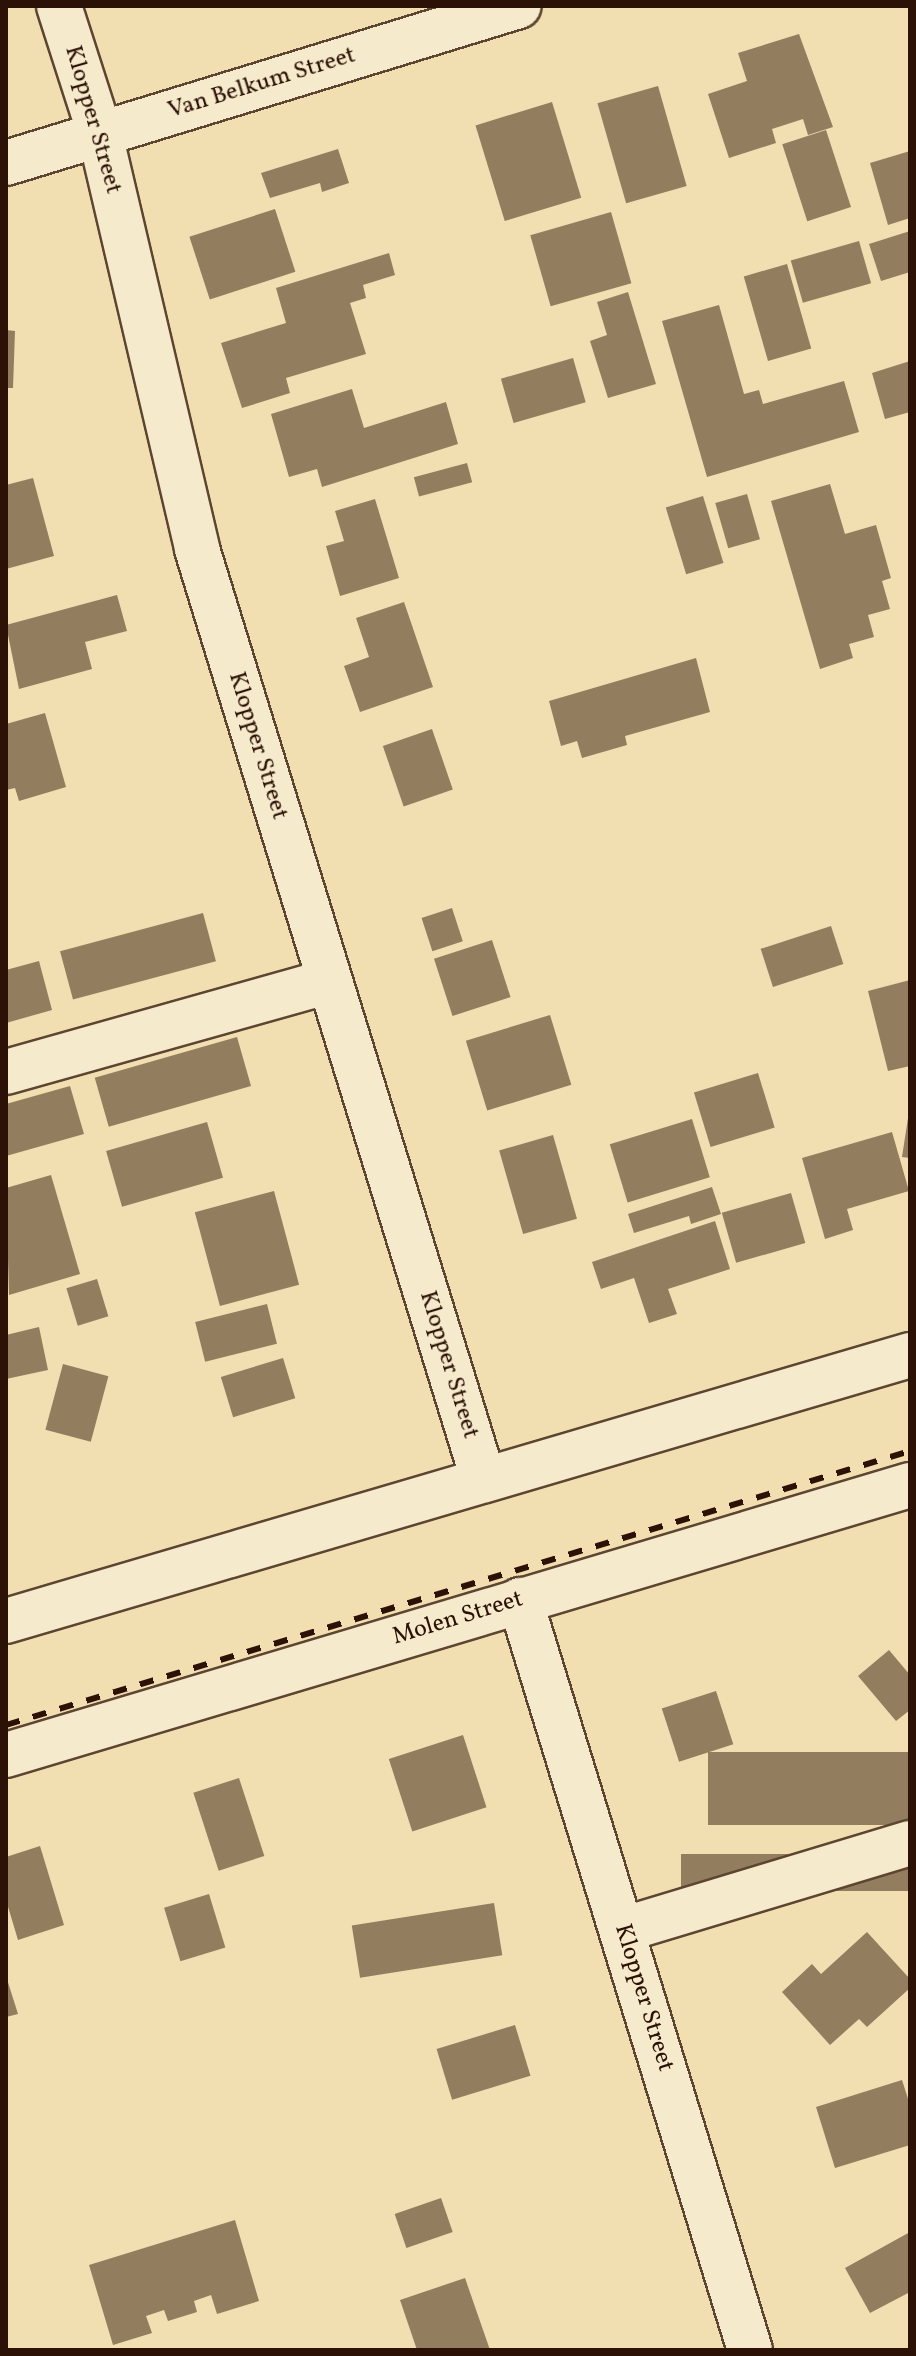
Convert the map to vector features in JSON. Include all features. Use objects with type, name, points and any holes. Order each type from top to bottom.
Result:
[{"type":"street","name":"Klopper Street","points":[[59,6],[100,134],[197,549],[483,1478]]},
{"type":"street","name":"Van Belkum Street","points":[[6,163],[519,6]]},
{"type":"street","points":[[6,1072],[329,981]]},
{"type":"street","points":[[6,1621],[483,1478],[910,1355]]},
{"type":"street","name":"Molen Street","points":[[6,1755],[910,1485]]},
{"type":"street","name":"Klopper Street","points":[[520,1600],[750,2350]]},
{"type":"street","points":[[622,1930],[910,1843]]},
{"type":"building","points":[[799,34],[833,127],[808,135],[803,119],[772,129],[776,143],[729,158],[708,94],[747,81],[738,53]]},
{"type":"building","points":[[658,86],[687,186],[626,203],[597,103]]},
{"type":"building","points":[[552,102],[581,198],[505,221],[475,125]]},
{"type":"building","points":[[826,130],[851,207],[807,221],[782,144]]},
{"type":"building","points":[[338,149],[349,183],[322,192],[320,183],[270,198],[261,173]]},
{"type":"building","points":[[910,151],[910,218],[888,225],[870,163]]},
{"type":"building","points":[[275,209],[295,272],[210,300],[189,237]]},
{"type":"building","points":[[611,212],[631,283],[551,306],[530,235]]},
{"type":"building","points":[[910,231],[910,272],[881,281],[869,244]]},
{"type":"building","points":[[859,241],[871,283],[803,303],[791,261]]},
{"type":"building","points":[[389,253],[395,275],[363,285],[366,298],[350,303],[366,354],[286,378],[290,393],[242,408],[221,343],[286,323],[276,288]]},
{"type":"building","points":[[787,264],[811,349],[768,361],[744,276]]},
{"type":"building","points":[[628,292],[656,384],[608,398],[590,341],[607,335],[597,302]]},
{"type":"building","points":[[719,305],[744,394],[759,390],[763,404],[844,381],[859,432],[707,477],[662,321]]},
{"type":"building","points":[[6,330],[15,331],[13,388],[6,388]]},
{"type":"building","points":[[573,358],[586,402],[514,423],[501,379]]},
{"type":"building","points":[[910,361],[910,412],[885,419],[872,373]]},
{"type":"building","points":[[352,389],[364,428],[446,402],[458,444],[322,487],[317,469],[289,477],[271,414]]},
{"type":"building","points":[[467,463],[472,482],[419,497],[414,477]]},
{"type":"building","points":[[33,478],[54,556],[6,569],[6,485]]},
{"type":"building","points":[[830,484],[845,534],[876,525],[891,578],[882,581],[890,609],[868,615],[874,637],[849,644],[853,658],[820,669],[771,501]]},
{"type":"building","points":[[747,494],[760,539],[728,548],[715,503]]},
{"type":"building","points":[[703,496],[723,563],[686,574],[666,507]]},
{"type":"building","points":[[375,499],[399,578],[340,596],[326,546],[344,541],[335,511]]},
{"type":"building","points":[[117,595],[127,631],[85,642],[92,669],[19,689],[6,625]]},
{"type":"building","points":[[404,602],[433,687],[360,712],[344,666],[369,657],[356,618]]},
{"type":"building","points":[[696,658],[710,712],[625,736],[627,745],[582,758],[577,741],[561,746],[549,701]]},
{"type":"building","points":[[45,713],[66,787],[19,801],[15,788],[6,790],[6,724]]},
{"type":"building","points":[[432,729],[453,790],[404,806],[383,746]]},
{"type":"building","points":[[452,908],[463,941],[432,951],[422,918]]},
{"type":"building","points":[[203,913],[216,961],[73,1000],[60,951]]},
{"type":"building","points":[[831,926],[843,964],[773,987],[761,949]]},
{"type":"building","points":[[492,940],[511,997],[453,1016],[434,959]]},
{"type":"building","points":[[39,961],[52,1010],[6,1023],[6,970]]},
{"type":"building","points":[[910,980],[910,1066],[888,1071],[868,991]]},
{"type":"building","points":[[550,1015],[571,1085],[487,1111],[466,1041]]},
{"type":"building","points":[[237,1037],[251,1086],[109,1127],[95,1078]]},
{"type":"building","points":[[758,1073],[775,1128],[711,1147],[694,1093]]},
{"type":"building","points":[[70,1086],[84,1134],[6,1156],[6,1104]]},
{"type":"building","points":[[910,1118],[910,1158],[902,1157]]},
{"type":"building","points":[[692,1119],[710,1177],[628,1202],[610,1144]]},
{"type":"building","points":[[207,1122],[223,1178],[122,1207],[106,1151]]},
{"type":"building","points":[[892,1132],[909,1191],[847,1209],[853,1230],[825,1239],[802,1158]]},
{"type":"building","points":[[553,1135],[577,1219],[523,1234],[499,1150]]},
{"type":"building","points":[[51,1175],[80,1274],[9,1295],[6,1188]]},
{"type":"building","points":[[712,1187],[721,1214],[691,1224],[689,1216],[634,1233],[628,1214]]},
{"type":"building","points":[[274,1191],[299,1285],[220,1306],[195,1212]]},
{"type":"building","points":[[791,1193],[805,1243],[736,1263],[722,1213]]},
{"type":"building","points":[[715,1221],[730,1269],[668,1289],[677,1314],[649,1323],[634,1278],[601,1289],[592,1262]]},
{"type":"building","points":[[97,1279],[108,1316],[78,1326],[66,1288]]},
{"type":"building","points":[[267,1304],[277,1344],[205,1362],[195,1322]]},
{"type":"building","points":[[39,1327],[48,1370],[6,1379],[6,1335]]},
{"type":"building","points":[[283,1358],[295,1398],[233,1417],[221,1377]]},
{"type":"building","points":[[63,1364],[108,1376],[91,1442],[45,1430]]},
{"type":"building","points":[[889,1650],[910,1675],[910,1710],[896,1721],[858,1676]]},
{"type":"building","points":[[716,1691],[733,1744],[679,1762],[662,1709]]},
{"type":"building","points":[[463,1735],[486,1807],[412,1831],[389,1759]]},
{"type":"building","points":[[708,1752],[910,1752],[910,1825],[708,1825]]},
{"type":"building","points":[[239,1778],[264,1856],[219,1871],[193,1793]]},
{"type":"building","points":[[40,1846],[64,1925],[18,1940],[6,1900],[6,1857]]},
{"type":"building","points":[[681,1854],[910,1854],[910,1891],[681,1891]]},
{"type":"building","points":[[209,1894],[225,1948],[180,1961],[164,1908]]},
{"type":"building","points":[[494,1903],[502,1955],[360,1978],[352,1926]]},
{"type":"building","points":[[867,1932],[910,1979],[910,1988],[867,2027],[859,2019],[830,2045],[782,1992],[812,1964],[821,1974]]},
{"type":"building","points":[[6,1976],[18,2014],[6,2017]]},
{"type":"building","points":[[515,2025],[530,2076],[452,2100],[437,2049]]},
{"type":"building","points":[[902,2080],[910,2105],[910,2145],[835,2168],[816,2107]]},
{"type":"building","points":[[441,2198],[453,2232],[406,2248],[395,2214]]},
{"type":"building","points":[[235,2220],[259,2301],[217,2314],[211,2295],[194,2301],[197,2312],[168,2321],[164,2310],[146,2316],[152,2333],[113,2345],[89,2265]]},
{"type":"building","points":[[910,2232],[910,2292],[870,2313],[845,2268]]},
{"type":"building","points":[[465,2278],[490,2350],[417,2350],[400,2300]]},
{"type":"railway","points":[[6,1725],[910,1451]]}]
